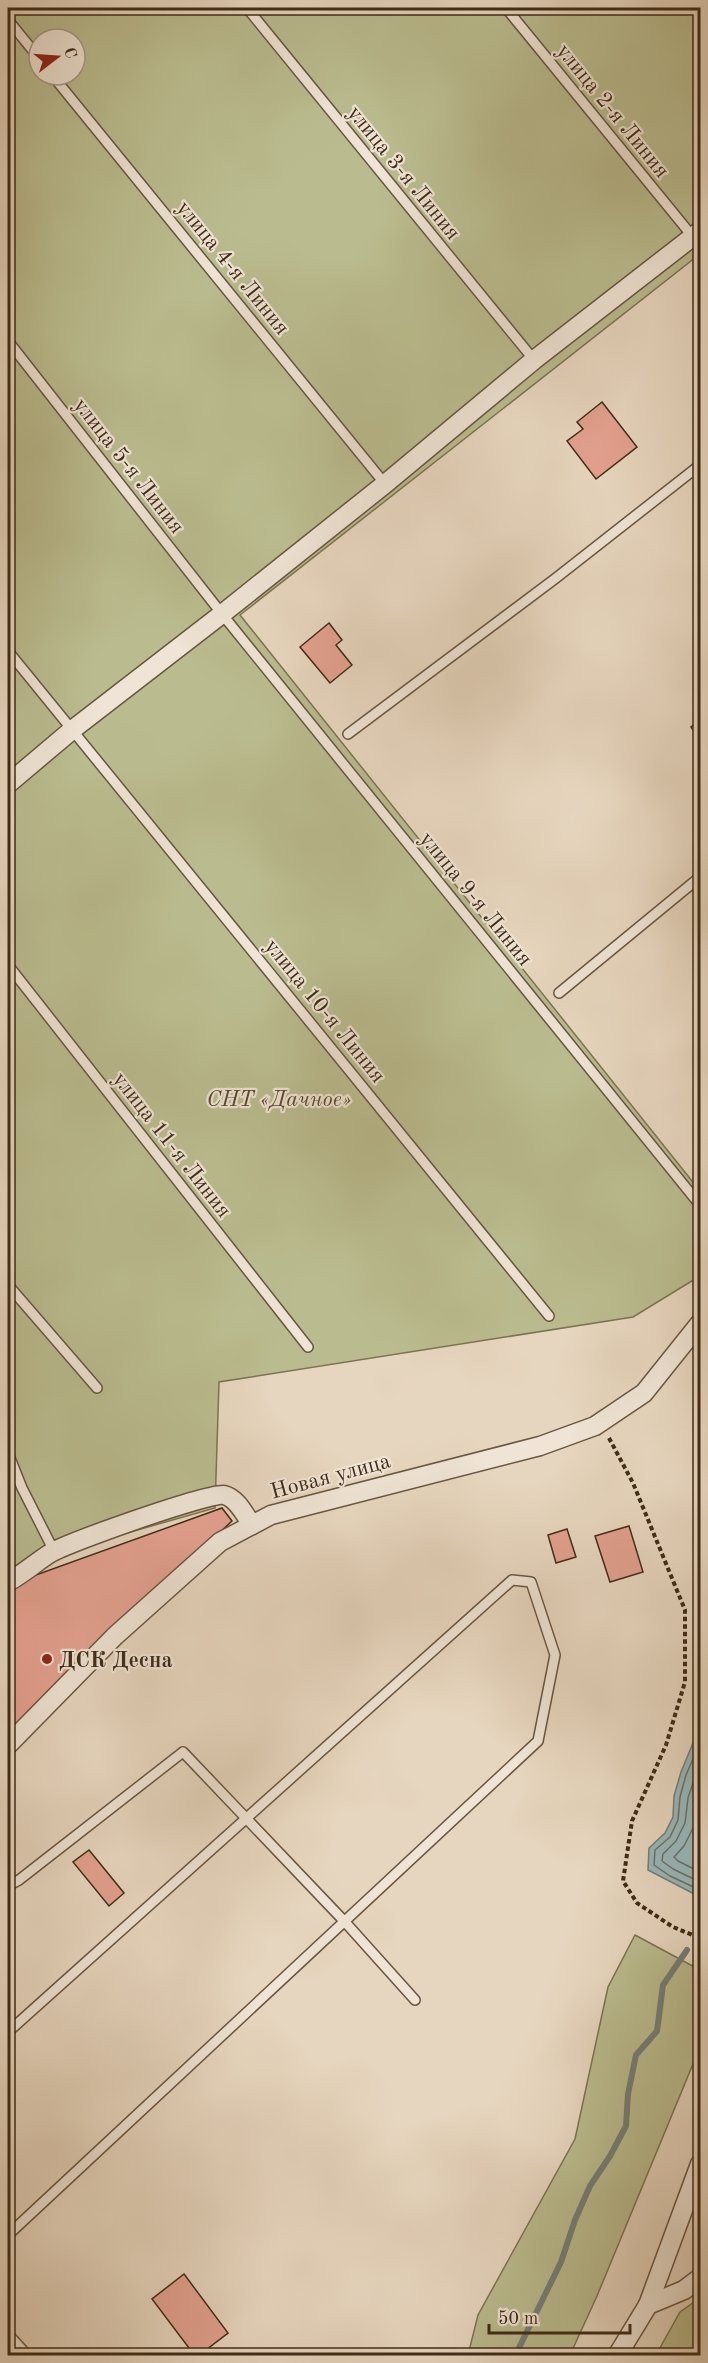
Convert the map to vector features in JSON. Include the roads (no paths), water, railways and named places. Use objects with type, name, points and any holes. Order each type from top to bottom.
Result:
[{"type":"street","points":[[8,784],[72,730],[385,484],[534,360],[697,234]]},
{"type":"street","name":"Новая улица","points":[[8,1745],[115,1636],[219,1542],[271,1515],[540,1446],[602,1423],[644,1393],[700,1323]]},
{"type":"street","points":[[8,1582],[23,1575],[54,1551],[144,1517],[211,1496],[224,1495],[237,1504],[252,1525]]},
{"type":"street","points":[[617,2355],[648,2305],[700,2164]]},
{"type":"street","points":[[648,2305],[684,2290],[700,2278]]},
{"type":"lane","name":"улица 3-я Линия","points":[[247,8],[534,360]]},
{"type":"lane","name":"улица 2-я Линия","points":[[506,8],[697,234]]},
{"type":"lane","points":[[8,20],[27,43]]},
{"type":"lane","name":"улица 4-я Линия","points":[[62,87],[385,484]]},
{"type":"lane","name":"улица 5-я Линия","points":[[8,341],[222,614]]},
{"type":"lane","points":[[348,734],[556,578],[700,465]]},
{"type":"lane","name":"улица 9-я Линия","points":[[222,614],[700,1205]]},
{"type":"lane","name":"улица 10-я Линия","points":[[8,651],[549,1316]]},
{"type":"lane","points":[[559,993],[700,877]]},
{"type":"lane","name":"улица 11-я Линия","points":[[8,965],[308,1347]]},
{"type":"lane","points":[[8,1285],[97,1388]]},
{"type":"lane","points":[[8,1453],[22,1488],[54,1551]]},
{"type":"lane","points":[[8,2032],[512,1580],[531,1582],[555,1655],[538,1741],[8,2235]]},
{"type":"lane","points":[[8,1886],[19,1880],[183,1752],[345,1922],[415,2000]]},
{"type":"lane","points":[[8,2334],[28,2355]]},
{"type":"water","points":[[700,1726],[700,1897],[648,1870],[649,1848],[665,1833],[673,1817],[674,1796],[681,1772]]},
{"type":"waterway","points":[[515,2356],[561,2262],[575,2220],[590,2186],[626,2126],[628,2094],[636,2055],[657,2031],[663,1985],[687,1950]]},
{"type":"place","name":"ДСК Десна","points":[[47,1659]]},
{"type":"park label","name":"СНТ «Дачное»","points":[[279,1098]]}]
